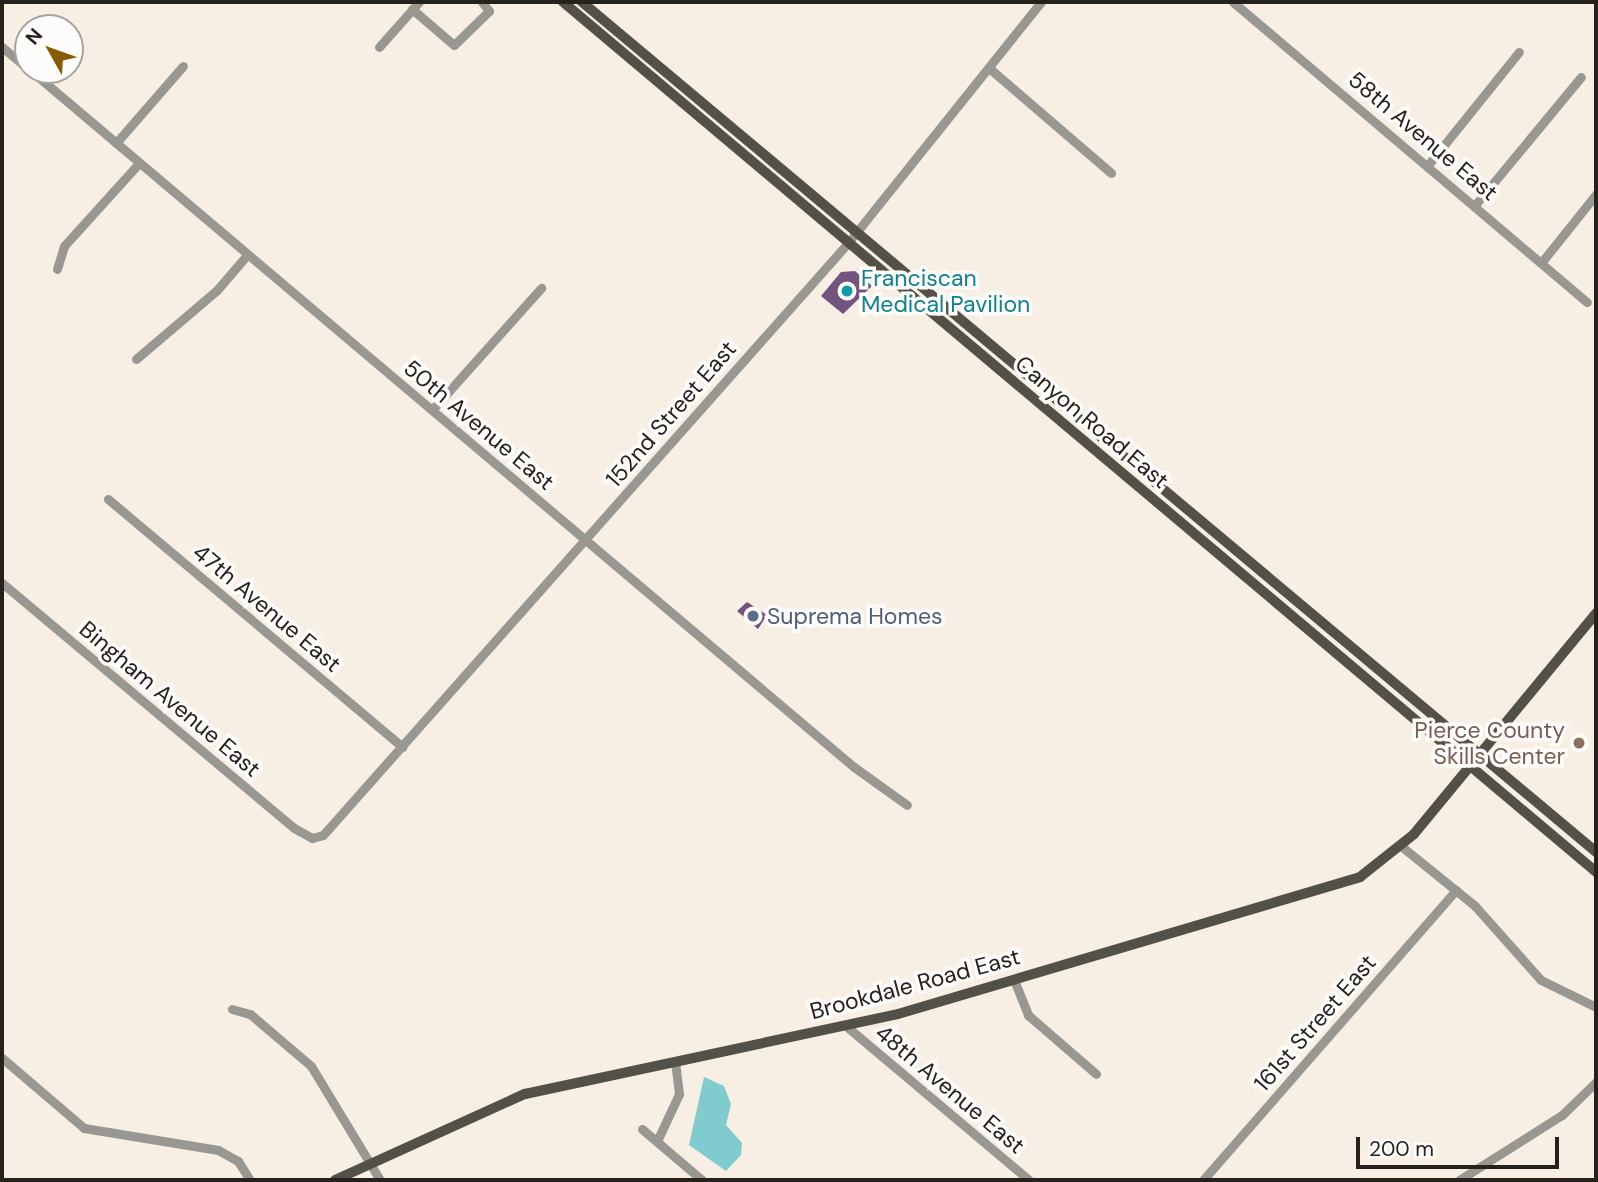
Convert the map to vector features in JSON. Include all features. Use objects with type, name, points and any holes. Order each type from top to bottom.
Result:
[{"type":"main road","name":"Canyon Road East","points":[[563,2],[847,244],[1596,872]]},
{"type":"main road","points":[[563,2],[603,26],[608,23]]},
{"type":"main road","name":"Canyon Road East","points":[[582,2],[855,234],[1596,852]]},
{"type":"main road","name":"Brookdale Road East","points":[[335,1180],[525,1094],[846,1026],[1014,980],[1348,882],[1401,846],[1481,757],[1596,613]]},
{"type":"street","points":[[379,47],[415,6],[454,45],[489,11],[482,2]]},
{"type":"street","name":"152nd Street East","points":[[316,837],[328,831],[847,244],[1041,2]]},
{"type":"street","name":"58th Avenue East","points":[[1233,2],[1587,302]]},
{"type":"street","points":[[1428,165],[1519,52]]},
{"type":"street","points":[[116,143],[183,66]]},
{"type":"street","points":[[989,68],[1111,173]]},
{"type":"street","points":[[1475,205],[1581,77]]},
{"type":"street","name":"50th Avenue East","points":[[47,84],[854,767],[907,804]]},
{"type":"street","points":[[57,269],[64,246],[139,163]]},
{"type":"street","points":[[1541,263],[1596,194]]},
{"type":"street","points":[[136,359],[217,290],[247,255]]},
{"type":"street","points":[[432,410],[541,288]]},
{"type":"street","name":"47th Avenue East","points":[[108,499],[402,747]]},
{"type":"street","name":"Bingham Avenue East","points":[[2,583],[293,828],[316,837]]},
{"type":"street","points":[[1401,846],[1456,890],[1541,981],[1596,1007]]},
{"type":"street","name":"161st Street East","points":[[1203,1180],[1456,890]]},
{"type":"street","points":[[1014,980],[1028,1014],[1096,1074]]},
{"type":"street","points":[[232,1009],[250,1014],[311,1066],[372,1162],[380,1180]]},
{"type":"street","name":"48th Avenue East","points":[[846,1026],[1029,1180]]},
{"type":"street","points":[[2,1058],[84,1128],[218,1150],[238,1161],[250,1180]]},
{"type":"street","points":[[657,1141],[679,1094],[675,1062]]},
{"type":"street","points":[[1459,1180],[1562,1115],[1596,1082]]},
{"type":"street","points":[[642,1129],[698,1179]]},
{"type":"water","points":[[704,1077],[724,1086],[731,1104],[726,1125],[742,1143],[741,1155],[726,1171],[689,1145]]},
{"type":"building","name":"Franciscan Medical Pavilion","points":[[855,271],[872,286],[843,314],[821,296],[841,272]]},
{"type":"building","name":"Suprema Homes","points":[[747,602],[767,615],[758,629],[737,611]]},
{"type":"place","name":"Franciscan Medical Pavilion","points":[[847,291]]},
{"type":"place","name":"Suprema Homes","points":[[753,616]]},
{"type":"place","name":"Pierce County Skills Center","points":[[1579,743]]}]
